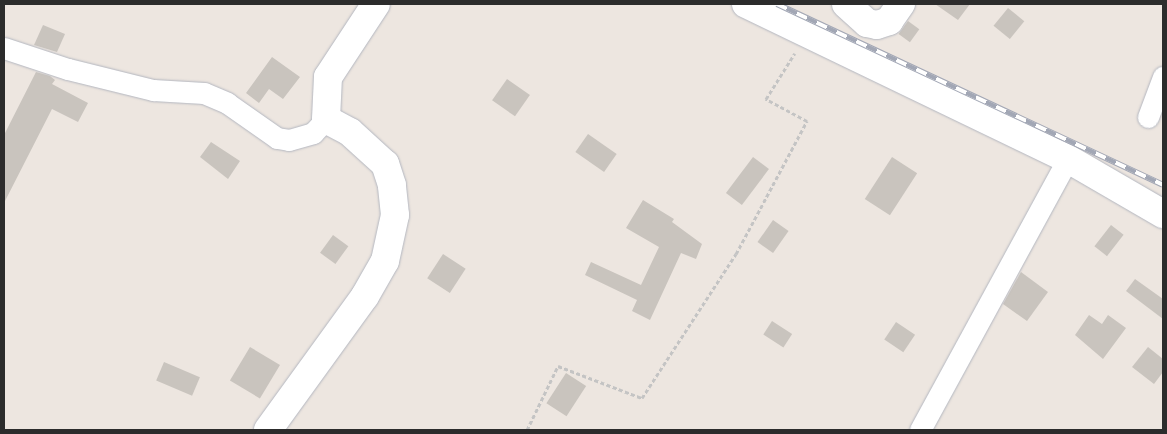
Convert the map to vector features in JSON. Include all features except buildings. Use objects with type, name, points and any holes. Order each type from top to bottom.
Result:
[{"type":"street","points":[[4,48],[58,66],[153,90],[204,93],[227,103],[276,138],[289,140],[313,133],[326,119],[328,78],[376,4]]},
{"type":"street","points":[[746,4],[1068,159],[1163,214]]},
{"type":"street","points":[[846,4],[867,23],[877,25],[888,21],[901,4]]},
{"type":"street","points":[[1148,117],[1163,77]]},
{"type":"street","points":[[268,430],[365,296],[385,261],[395,215],[392,185],[385,164],[350,132],[326,119]]},
{"type":"street","points":[[920,430],[1068,159]]},
{"type":"path","points":[[527,430],[558,366],[642,398],[736,254],[807,121],[766,99],[807,33]]},
{"type":"railway","points":[[777,4],[1163,185]]}]
